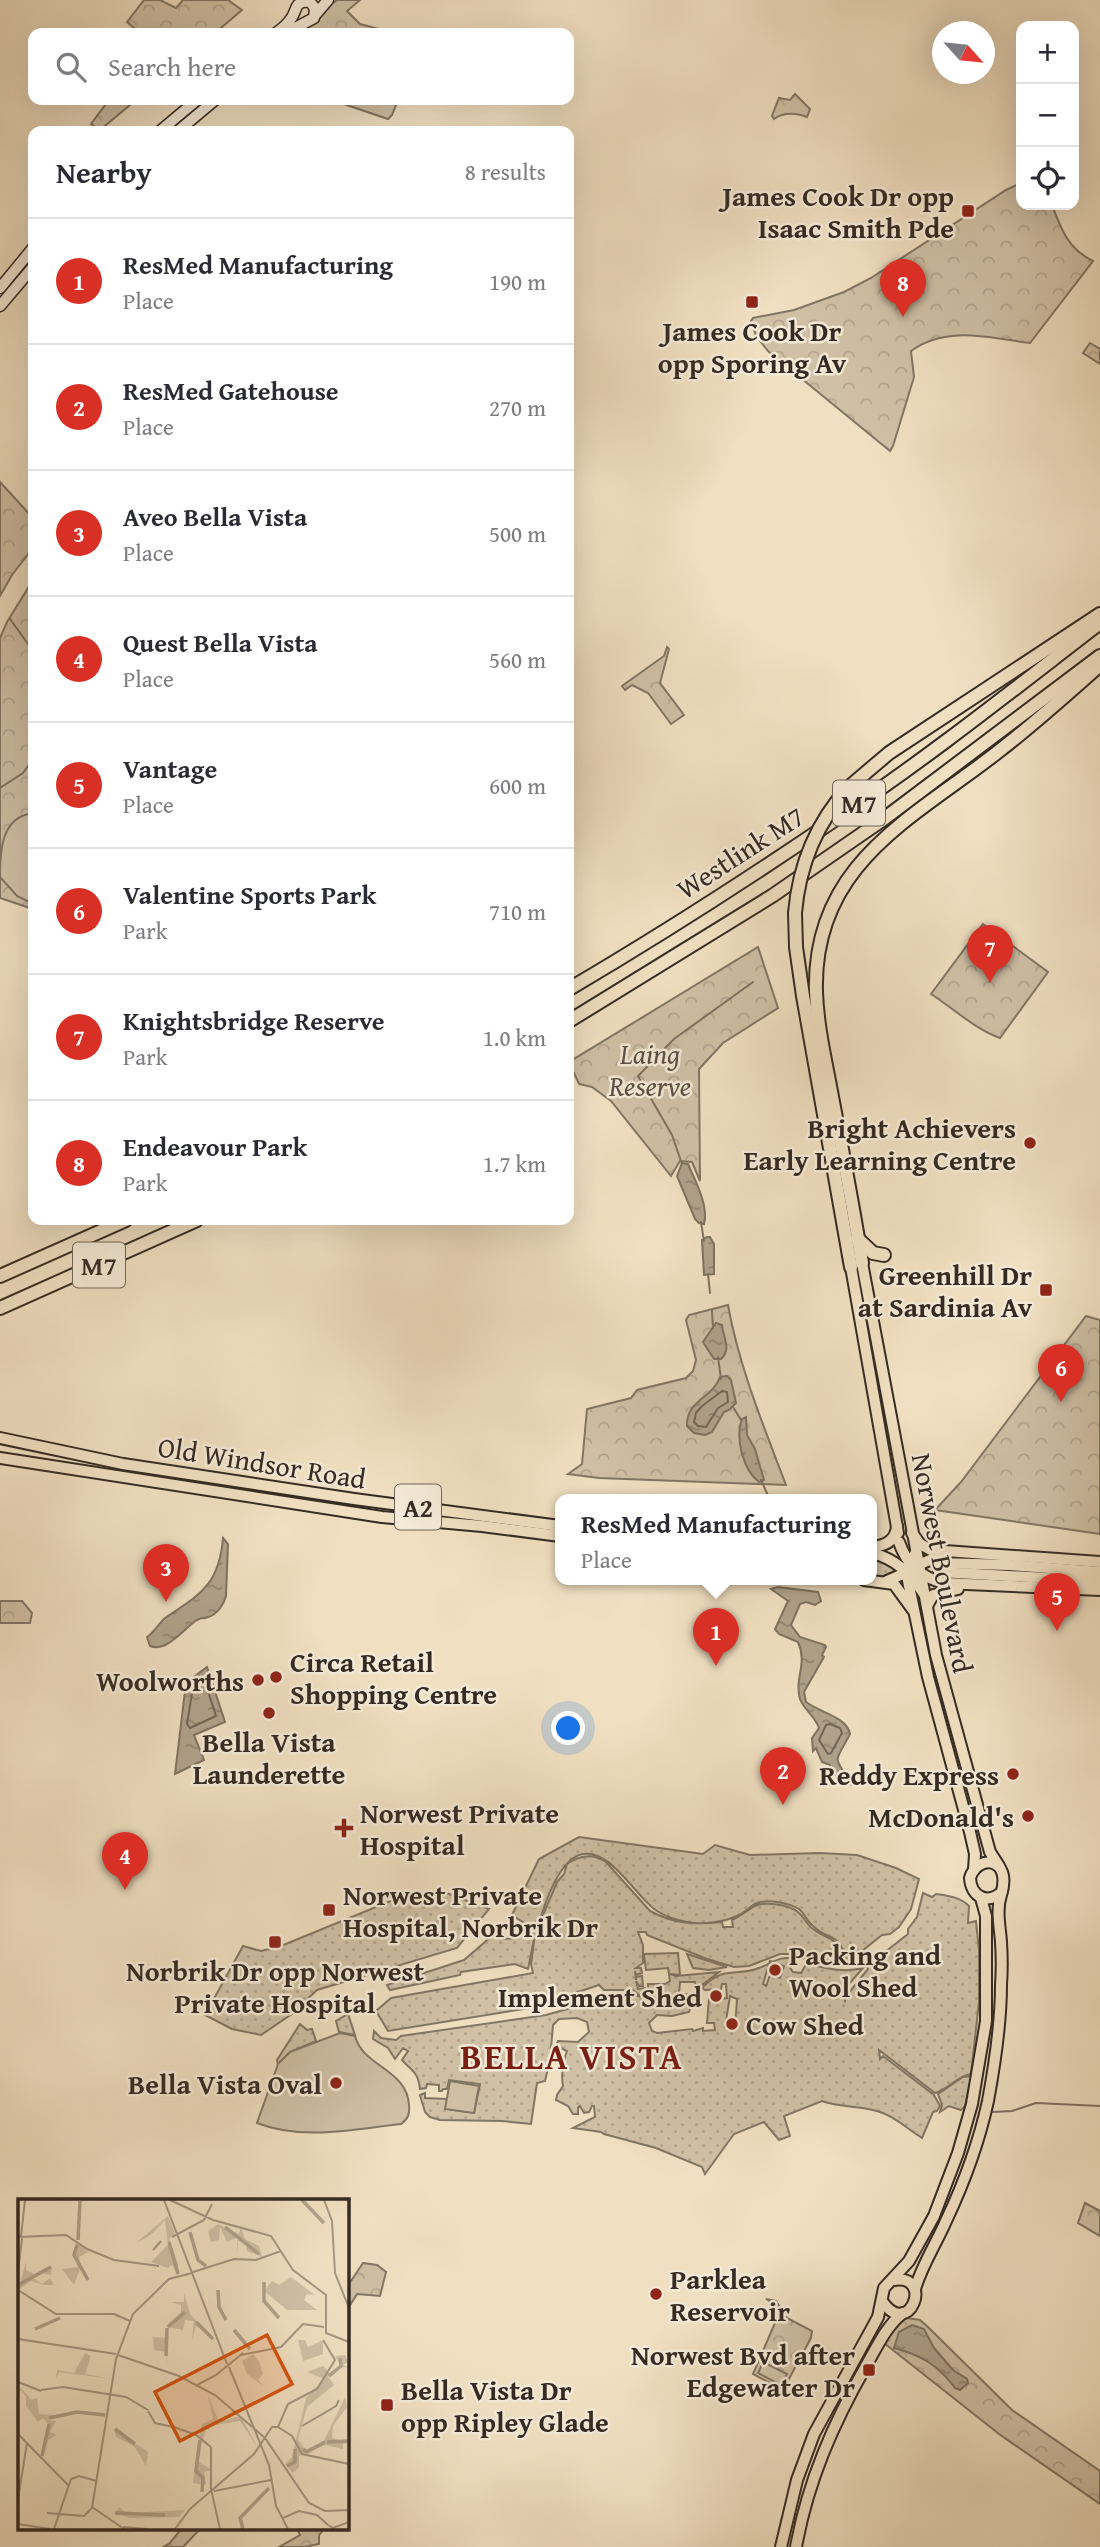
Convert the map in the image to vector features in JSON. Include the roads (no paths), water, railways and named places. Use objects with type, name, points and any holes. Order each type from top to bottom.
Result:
[{"type":"highway","name":"M7","points":[[856,1265],[798,969],[795,913],[799,886],[810,848],[825,818],[849,787],[889,752],[1100,614]]},
{"type":"highway","name":"Westlink M7","points":[[574,986],[840,817],[1010,693],[1100,623]]},
{"type":"highway","name":"Westlink M7","points":[[574,1018],[772,896],[885,818],[1100,656]]},
{"type":"highway","points":[[856,1265],[857,1238],[820,1029],[816,990],[819,954],[828,919],[853,872],[869,852],[906,818],[1000,751],[1100,665]]},
{"type":"highway","name":"M7","points":[[0,1276],[115,1225]]},
{"type":"highway","name":"M7","points":[[0,1308],[186,1225]]},
{"type":"highway","points":[[857,1238],[873,1253],[884,1255]]},
{"type":"main road","points":[[297,28],[312,21],[328,0]]},
{"type":"main road","points":[[282,28],[294,15],[297,4],[302,1],[312,1],[316,14]]},
{"type":"main road","points":[[294,15],[298,21],[304,23]]},
{"type":"main road","points":[[166,126],[191,105]]},
{"type":"main road","points":[[184,126],[209,105]]},
{"type":"main road","points":[[0,288],[28,254]]},
{"type":"main road","points":[[0,306],[28,273]]},
{"type":"main road","name":"Norwest Boulevard","points":[[856,1265],[899,1542],[924,1594],[936,1655],[990,1852],[999,1866]]},
{"type":"main road","name":"Norwest Boulevard","points":[[856,1265],[912,1533],[913,1610],[928,1677],[970,1832],[975,1854],[974,1870]]},
{"type":"main road","name":"Old Windsor Road","points":[[0,1438],[123,1464],[555,1524]]},
{"type":"main road","name":"Old Windsor Road","points":[[0,1458],[382,1517],[555,1535]]},
{"type":"main road","points":[[259,1497],[275,1486]]},
{"type":"main road","points":[[272,1500],[275,1486]]},
{"type":"main road","points":[[877,1546],[891,1542],[896,1535],[897,1526]]},
{"type":"main road","points":[[912,1533],[920,1544],[928,1549],[1100,1562]]},
{"type":"main road","points":[[885,1582],[899,1578],[950,1552]]},
{"type":"main road","points":[[877,1555],[944,1583],[1100,1590]]},
{"type":"main road","points":[[1100,1572],[939,1568],[1100,1581]]},
{"type":"main road","points":[[877,1581],[899,1588],[913,1610]]},
{"type":"main road","points":[[927,1606],[930,1598],[941,1592],[986,1586]]},
{"type":"main road","points":[[970,1832],[974,1824],[967,1798],[974,1792]]},
{"type":"main road","points":[[781,2547],[797,2480],[814,2434],[872,2330],[880,2313],[884,2288],[909,2261],[934,2216],[951,2175],[967,2124],[983,2049],[987,1993],[986,1916],[981,1898],[971,1888],[970,1878],[974,1870],[984,1863],[999,1866],[1004,1876],[999,1906],[999,2024],[982,2124],[963,2182],[915,2289],[916,2299],[913,2306],[887,2330],[844,2404],[828,2438],[812,2478],[796,2547]]},
{"type":"main road","points":[[981,1898],[992,1899],[1002,1892]]},
{"type":"main road","points":[[894,2280],[904,2280],[915,2289]]},
{"type":"main road","points":[[882,2301],[891,2311],[903,2313]]},
{"type":"water","points":[[682,1163],[688,1164],[700,1193],[705,1209],[704,1224],[695,1219],[677,1176]]},
{"type":"water","points":[[710,1237],[714,1244],[714,1274],[704,1275],[702,1240]]},
{"type":"water","points":[[716,1323],[722,1325],[726,1343],[726,1351],[721,1359],[714,1359],[703,1342]]},
{"type":"water","points":[[727,1376],[731,1380],[736,1403],[724,1412],[712,1432],[705,1435],[694,1433],[687,1426],[691,1410],[712,1390],[720,1377]]},
{"type":"water","points":[[746,1417],[747,1435],[755,1449],[764,1480],[759,1482],[745,1462],[740,1444],[740,1427],[742,1419]]},
{"type":"water","points":[[223,1538],[228,1544],[226,1596],[222,1606],[211,1616],[197,1620],[169,1643],[150,1646],[147,1637],[165,1618],[197,1595],[212,1578],[221,1554]]},
{"type":"water","points":[[778,1587],[818,1592],[821,1601],[815,1605],[806,1602],[800,1604],[791,1625],[800,1637],[826,1647],[822,1655],[824,1657],[804,1692],[806,1702],[838,1719],[848,1728],[850,1734],[838,1760],[850,1784],[830,1772],[830,1765],[822,1762],[816,1748],[813,1751],[812,1738],[819,1728],[800,1699],[801,1650],[798,1642],[779,1634],[775,1629],[788,1601],[771,1589]]},
{"type":"water","points":[[207,1667],[225,1722],[194,1735],[204,1760],[175,1774],[185,1691],[194,1677]]},
{"type":"water","points":[[912,2325],[924,2329],[934,2348],[953,2370],[967,2379],[968,2383],[960,2390],[928,2362],[894,2348],[899,2332]]},
{"type":"waterway","points":[[10,619],[28,644]]},
{"type":"waterway","points":[[0,788],[23,773],[28,766]]},
{"type":"waterway","points":[[682,1164],[672,1135],[638,1076],[674,1039],[753,982]]},
{"type":"waterway","points":[[701,1222],[704,1241]]},
{"type":"waterway","points":[[708,1274],[710,1293]]},
{"type":"waterway","points":[[712,1311],[713,1328]]},
{"type":"waterway","points":[[718,1357],[721,1379]]},
{"type":"waterway","points":[[733,1407],[741,1420]]},
{"type":"waterway","points":[[761,1480],[767,1494]]},
{"type":"waterway","points":[[993,2112],[1012,2111],[1036,2103],[1100,2106]]},
{"type":"tunnel","points":[[877,1563],[897,1563]]},
{"type":"tunnel","points":[[877,1571],[939,1572]]},
{"type":"place","name":"James Cook Dr opp Isaac Smith Pde","points":[[968,211]]},
{"type":"place","name":"James Cook Dr opp Sporing Av","points":[[752,302]]},
{"type":"place","name":"Endeavour Park","points":[[903,317]]},
{"type":"place","name":"Knightsbridge Reserve","points":[[990,983]]},
{"type":"place","name":"Bright Achievers Early Learning Centre","points":[[1030,1143]]},
{"type":"place","name":"Greenhill Dr at Sardinia Av","points":[[1046,1290]]},
{"type":"place","name":"Valentine Sports Park","points":[[1061,1402]]},
{"type":"place","name":"Aveo Bella Vista","points":[[166,1602]]},
{"type":"place","name":"Vantage","points":[[1057,1631]]},
{"type":"place","name":"ResMed Manufacturing","points":[[716,1666]]},
{"type":"place","name":"Circa Retail Shopping Centre","points":[[276,1677]]},
{"type":"place","name":"Woolworths","points":[[258,1680]]},
{"type":"place","name":"Bella Vista Launderette","points":[[269,1713]]},
{"type":"place","name":"Reddy Express","points":[[1013,1774]]},
{"type":"place","name":"ResMed Gatehouse","points":[[783,1805]]},
{"type":"place","name":"McDonald's","points":[[1028,1816]]},
{"type":"place","name":"Norwest Private Hospital","points":[[344,1828]]},
{"type":"place","name":"Quest Bella Vista","points":[[125,1890]]},
{"type":"place","name":"Norwest Private Hospital, Norbrik Dr","points":[[329,1910]]},
{"type":"place","name":"Norbrik Dr opp Norwest Private Hospital","points":[[275,1942]]},
{"type":"place","name":"Packing and Wool Shed","points":[[775,1970]]},
{"type":"place","name":"Implement Shed","points":[[716,1996]]},
{"type":"place","name":"Cow Shed","points":[[732,2024]]},
{"type":"place","name":"Bella Vista Oval","points":[[336,2083]]},
{"type":"place","name":"Parklea Reservoir","points":[[656,2294]]},
{"type":"place","name":"Norwest Bvd after Edgewater Dr","points":[[869,2370]]},
{"type":"place","name":"Bella Vista Dr opp Ripley Glade","points":[[387,2405]]},
{"type":"district","name":"BELLA VISTA","points":[[572,2056]]},
{"type":"park label","name":"Laing Reserve","points":[[650,1069]]}]
